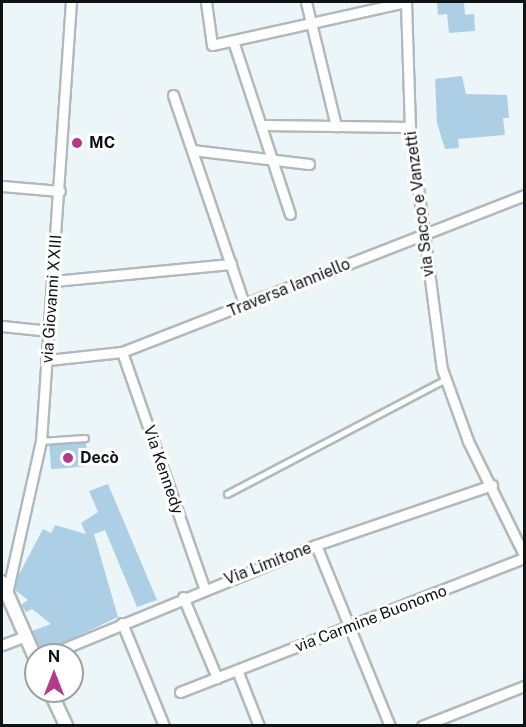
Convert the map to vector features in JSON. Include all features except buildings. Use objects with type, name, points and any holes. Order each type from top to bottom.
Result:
[{"type":"street","name":"via Giovanni XXIII","points":[[4,588],[41,441],[60,191],[71,2]]},
{"type":"street","points":[[206,2],[212,45],[406,2]]},
{"type":"street","points":[[306,2],[336,126]]},
{"type":"street","name":"via Sacco e Vanzetti","points":[[406,2],[411,127],[422,234],[446,379],[455,404],[525,557]]},
{"type":"street","points":[[233,41],[263,125],[290,214]]},
{"type":"street","points":[[173,95],[245,306]]},
{"type":"street","points":[[263,125],[411,127]]},
{"type":"street","points":[[192,150],[309,164]]},
{"type":"street","points":[[2,186],[60,191]]},
{"type":"street","name":"Traversa Ianniello","points":[[48,360],[122,352],[525,195]]},
{"type":"street","points":[[53,281],[231,264]]},
{"type":"street","points":[[2,326],[50,331]]},
{"type":"street","name":"Via Kennedy","points":[[122,352],[204,588]]},
{"type":"street","name":"Via Limitone","points":[[76,643],[204,588],[316,545],[492,485]]},
{"type":"street","points":[[316,545],[390,726]]},
{"type":"street","name":"via Carmine Buonomo","points":[[180,692],[525,557]]},
{"type":"street","points":[[4,588],[29,643]]},
{"type":"street","points":[[183,597],[217,678]]},
{"type":"street","points":[[122,623],[164,726]]},
{"type":"street","points":[[2,645],[26,636]]},
{"type":"street","points":[[237,670],[259,726]]},
{"type":"street","points":[[422,726],[525,686]]},
{"type":"street","points":[[55,703],[66,726]]},
{"type":"lane","points":[[227,494],[446,379]]},
{"type":"lane","points":[[41,441],[85,438]]},
{"type":"place","name":"MC","points":[[77,143]]},
{"type":"place","name":"Decò","points":[[68,458]]}]
